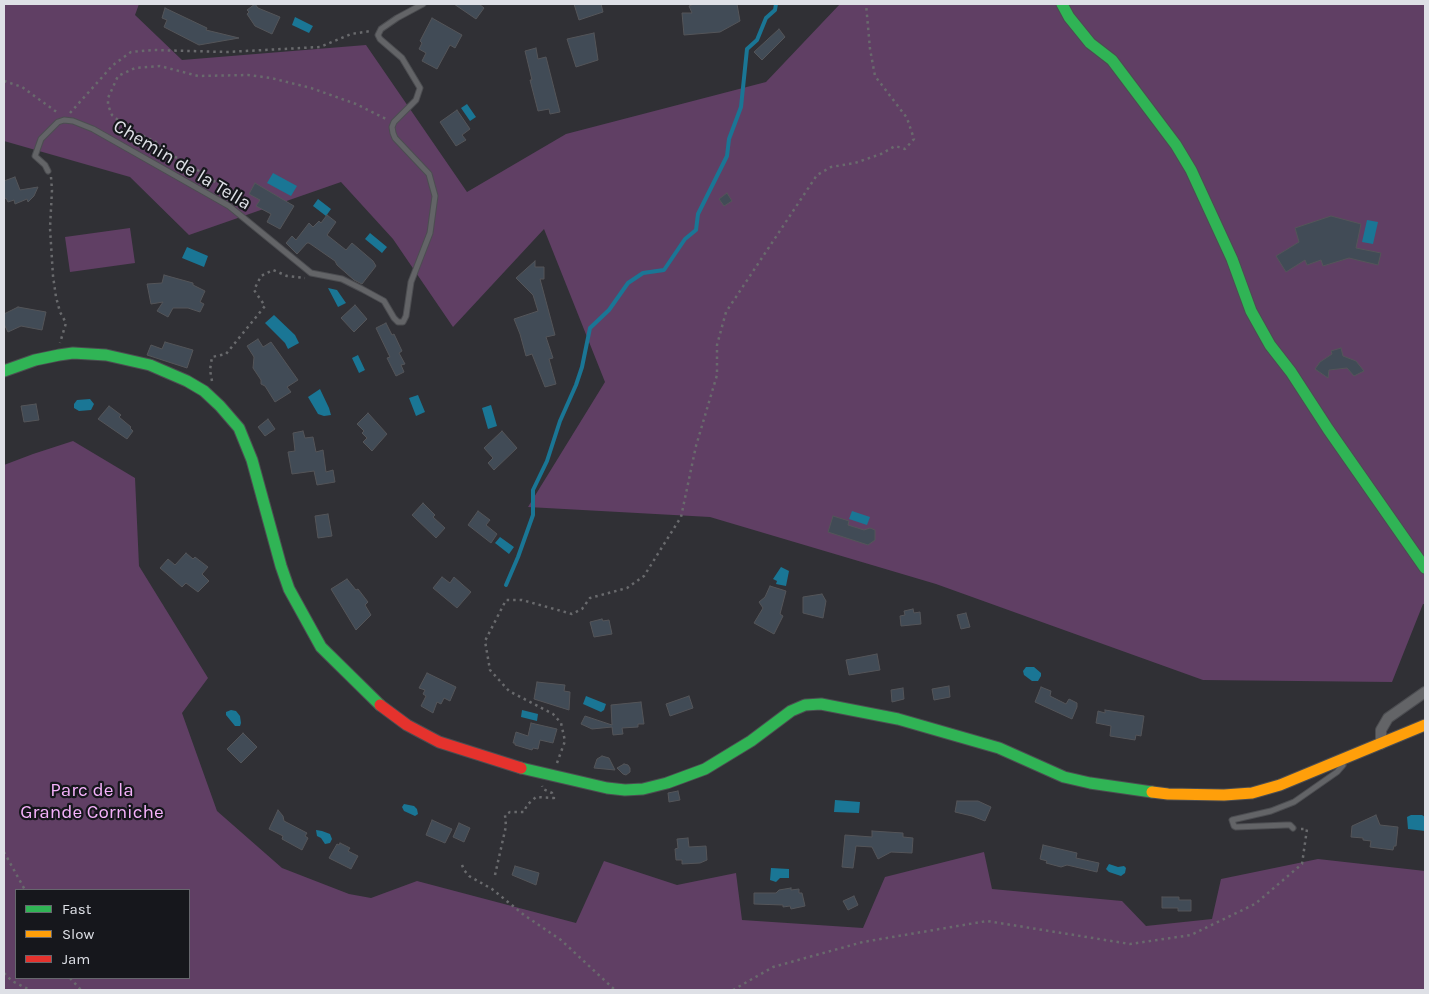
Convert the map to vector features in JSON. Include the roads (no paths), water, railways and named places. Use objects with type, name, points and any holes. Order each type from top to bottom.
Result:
[{"type":"main road","points":[[1062,4],[1069,17],[1090,43],[1112,60],[1176,145],[1191,170],[1232,259],[1251,311],[1270,345],[1291,372],[1328,430],[1425,568]]},
{"type":"main road","points":[[4,370],[59,355],[73,353],[106,355],[150,365],[187,381],[204,391],[239,428],[252,460],[289,589],[321,647],[376,702],[407,726],[439,742],[515,767],[607,788],[643,789],[667,784],[705,770],[751,741],[791,711],[805,705],[821,704],[898,719],[999,748],[1064,777],[1114,788],[1168,794],[1224,795],[1252,793],[1280,785],[1425,725]]},
{"type":"street","points":[[1381,744],[1381,730],[1388,718],[1425,692]]},
{"type":"lane","name":"Chemin de la Tella","points":[[48,171],[45,165],[35,156],[41,139],[52,127],[64,120],[73,121],[93,129],[228,206],[311,273],[342,280],[384,301],[398,322],[403,322],[409,288],[430,233],[435,196],[429,174],[395,138],[392,127],[394,122],[416,100],[420,88],[402,58],[379,37],[379,32],[397,18],[423,4]]},
{"type":"lane","points":[[1293,828],[1290,825],[1236,827],[1232,820],[1271,811],[1294,802],[1337,772],[1348,758]]},
{"type":"water","points":[[295,17],[313,26],[309,33],[292,25]]},
{"type":"water","points":[[467,104],[476,117],[470,121],[461,108]]},
{"type":"water","points":[[273,173],[297,186],[291,196],[267,183]]},
{"type":"water","points":[[318,199],[331,209],[326,216],[313,206]]},
{"type":"water","points":[[1367,220],[1378,222],[1373,244],[1362,242]]},
{"type":"water","points":[[370,233],[387,247],[382,253],[365,239]]},
{"type":"water","points":[[187,247],[208,256],[204,267],[182,258]]},
{"type":"water","points":[[328,288],[337,290],[346,303],[338,307]]},
{"type":"water","points":[[274,315],[295,335],[299,343],[288,349],[285,343],[265,323]]},
{"type":"water","points":[[358,355],[365,370],[359,373],[352,358]]},
{"type":"water","points":[[320,389],[331,415],[324,416],[318,414],[308,397]]},
{"type":"water","points":[[418,395],[425,412],[416,416],[409,398]]},
{"type":"water","points":[[90,399],[94,404],[91,410],[79,411],[74,408],[77,400]]},
{"type":"water","points":[[491,405],[497,426],[488,429],[482,408]]},
{"type":"water","points":[[852,511],[870,517],[867,525],[849,519]]},
{"type":"water","points":[[500,537],[514,547],[509,554],[495,543]]},
{"type":"water","points":[[781,567],[789,571],[786,586],[776,584],[777,581],[773,579]]},
{"type":"water","points":[[1026,667],[1034,667],[1041,673],[1038,681],[1032,681],[1024,675],[1023,671]]},
{"type":"water","points":[[586,696],[606,704],[604,710],[601,712],[583,704]]},
{"type":"water","points":[[522,710],[538,714],[537,721],[521,717]]},
{"type":"water","points":[[236,711],[240,716],[240,726],[235,726],[226,715],[226,712]]},
{"type":"water","points":[[835,800],[860,802],[859,813],[834,812]]},
{"type":"water","points":[[404,804],[414,806],[418,814],[415,816],[404,811],[402,807]]},
{"type":"water","points":[[1422,815],[1425,817],[1425,831],[1408,829],[1407,817]]},
{"type":"water","points":[[316,830],[330,834],[332,839],[330,843],[325,844],[317,836]]},
{"type":"water","points":[[1109,864],[1118,867],[1124,866],[1126,868],[1125,873],[1121,876],[1109,872],[1106,869]]},
{"type":"water","points":[[771,868],[789,869],[789,878],[780,878],[776,882],[770,880]]},
{"type":"waterway","points":[[506,585],[533,515],[533,490],[547,461],[560,421],[582,367],[590,328],[609,310],[628,283],[643,273],[664,270],[685,239],[696,230],[698,214],[727,156],[729,139],[741,107],[747,49],[757,40],[766,18],[775,10],[776,4]]},
{"type":"park label","name":"Parc de la Grande Corniche","points":[[92,802]]}]
